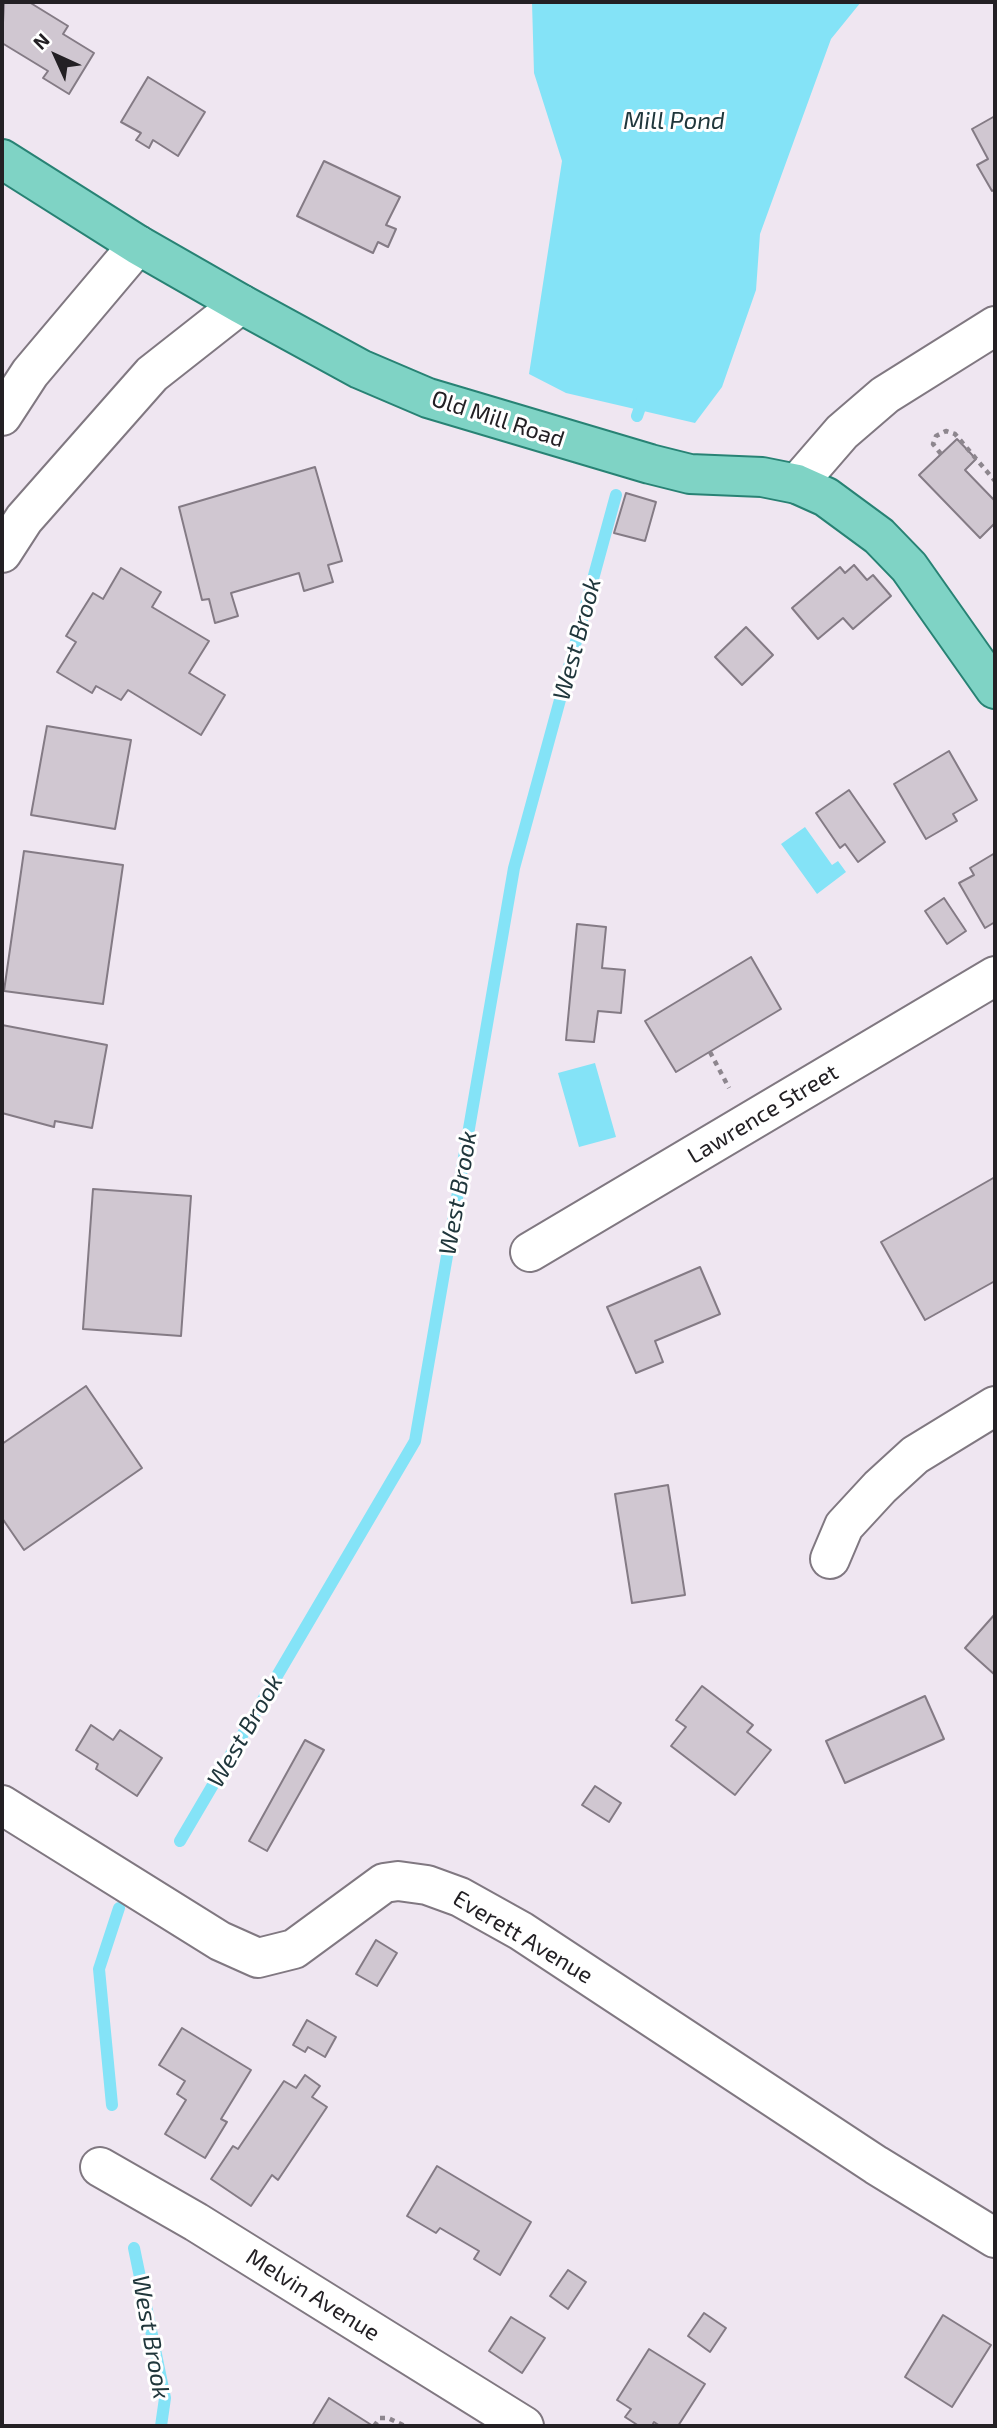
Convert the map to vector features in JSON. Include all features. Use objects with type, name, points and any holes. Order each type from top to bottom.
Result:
[{"type":"main road","name":"Old Mill Road","points":[[2,159],[138,245],[241,304],[360,369],[428,398],[570,443],[690,474],[762,477],[797,484],[853,516],[909,567],[995,690]]},
{"type":"street","points":[[2,416],[30,373],[138,245]]},
{"type":"street","points":[[2,553],[23,519],[152,374],[241,304]]},
{"type":"street","points":[[797,484],[842,432],[884,395],[995,326]]},
{"type":"street","name":"Lawrence Street","points":[[530,1252],[995,976]]},
{"type":"street","points":[[830,1559],[844,1526],[880,1487],[915,1455],[995,1406]]},
{"type":"street","name":"Everett Avenue","points":[[2,1805],[219,1941],[258,1958],[294,1949],[384,1883],[398,1881],[428,1885],[460,1897],[521,1931],[876,2165],[995,2238]]},
{"type":"street","name":"Melvin Avenue","points":[[100,2167],[196,2222],[524,2426]]},
{"type":"path","points":[[941,454],[933,444],[936,436],[946,431],[955,433],[995,481]]},
{"type":"path","points":[[373,2426],[380,2418],[388,2418],[405,2426]]},
{"type":"water","name":"Mill Pond","points":[[532,2],[861,2],[831,39],[760,234],[756,290],[722,387],[695,423],[566,393],[529,374],[562,161],[534,73]]},
{"type":"water","points":[[805,827],[832,865],[838,861],[846,872],[817,894],[781,844]]},
{"type":"water","points":[[595,1063],[616,1137],[579,1147],[558,1073]]},
{"type":"building","points":[[4,2],[29,2],[68,26],[63,34],[94,53],[69,94],[43,78],[48,71],[2,43]]},
{"type":"building","points":[[148,77],[205,112],[178,156],[153,140],[149,148],[136,140],[141,133],[121,122]]},
{"type":"building","points":[[995,116],[995,189],[992,191],[977,165],[988,159],[972,129]]},
{"type":"building","points":[[324,161],[400,197],[386,225],[396,229],[388,247],[378,242],[373,253],[297,216]]},
{"type":"building","points":[[957,439],[976,459],[965,470],[995,501],[995,523],[980,538],[919,475]]},
{"type":"building","points":[[315,467],[342,561],[328,565],[333,582],[304,591],[299,573],[231,593],[238,616],[215,623],[209,599],[202,600],[179,507]]},
{"type":"building","points":[[626,493],[656,502],[645,541],[614,533]]},
{"type":"building","points":[[854,565],[867,580],[873,575],[891,596],[853,629],[843,618],[818,639],[792,608],[840,567],[845,573]]},
{"type":"building","points":[[121,568],[161,592],[152,607],[209,641],[189,673],[225,695],[201,735],[128,690],[121,700],[96,686],[92,693],[57,672],[76,642],[66,636],[93,593],[103,599]]},
{"type":"building","points":[[746,627],[773,655],[742,685],[715,657]]},
{"type":"building","points":[[47,726],[131,740],[115,829],[31,815]]},
{"type":"building","points":[[949,751],[977,800],[953,814],[957,821],[926,839],[894,784]]},
{"type":"building","points":[[849,790],[885,842],[858,862],[845,844],[840,848],[816,813]]},
{"type":"building","points":[[24,851],[123,865],[103,1004],[4,991]]},
{"type":"building","points":[[995,853],[995,922],[985,928],[959,883],[974,875],[970,868]]},
{"type":"building","points":[[944,898],[966,931],[947,944],[925,911]]},
{"type":"building","points":[[577,924],[606,927],[602,968],[625,970],[621,1013],[598,1011],[594,1042],[566,1040]]},
{"type":"building","points":[[751,957],[781,1009],[676,1072],[645,1021]]},
{"type":"building","points":[[2,1025],[107,1045],[92,1128],[55,1121],[54,1127],[2,1113]]},
{"type":"building","points":[[995,1177],[995,1281],[925,1320],[881,1242]]},
{"type":"building","points":[[93,1189],[191,1196],[181,1336],[83,1329]]},
{"type":"building","points":[[700,1267],[720,1314],[655,1341],[663,1362],[636,1373],[607,1307]]},
{"type":"building","points":[[86,1386],[142,1468],[24,1550],[2,1518],[2,1444]]},
{"type":"building","points":[[668,1485],[685,1595],[632,1603],[615,1494]]},
{"type":"building","points":[[995,1614],[995,1675],[965,1648]]},
{"type":"building","points":[[702,1686],[753,1725],[747,1732],[771,1750],[735,1795],[671,1746],[686,1727],[676,1720]]},
{"type":"building","points":[[925,1696],[944,1739],[845,1783],[826,1741]]},
{"type":"building","points":[[91,1725],[113,1740],[120,1730],[162,1758],[137,1796],[96,1769],[98,1764],[76,1750]]},
{"type":"building","points":[[305,1740],[324,1750],[267,1851],[249,1841]]},
{"type":"building","points":[[595,1786],[621,1803],[609,1822],[582,1805]]},
{"type":"building","points":[[376,1940],[397,1953],[377,1986],[356,1974]]},
{"type":"building","points":[[307,2020],[336,2037],[325,2057],[308,2047],[305,2052],[293,2045]]},
{"type":"building","points":[[182,2028],[251,2070],[221,2119],[227,2122],[205,2158],[165,2134],[186,2100],[177,2094],[185,2081],[159,2065]]},
{"type":"building","points":[[305,2075],[320,2086],[312,2097],[327,2107],[278,2180],[272,2175],[251,2206],[211,2179],[233,2146],[238,2149],[284,2081],[296,2088]]},
{"type":"building","points":[[437,2166],[531,2222],[500,2275],[474,2259],[479,2251],[440,2228],[436,2233],[407,2216]]},
{"type":"building","points":[[568,2270],[586,2282],[568,2309],[550,2296]]},
{"type":"building","points":[[704,2313],[726,2328],[710,2352],[688,2336]]},
{"type":"building","points":[[943,2315],[991,2345],[952,2407],[905,2377]]},
{"type":"building","points":[[511,2317],[545,2338],[522,2373],[489,2351]]},
{"type":"building","points":[[649,2349],[705,2384],[678,2426],[660,2426],[654,2422],[652,2426],[639,2426],[625,2417],[631,2409],[617,2400]]},
{"type":"building","points":[[329,2398],[373,2426],[312,2426]]},
{"type":"waterway","name":"West Brook","points":[[637,416],[644,396]]},
{"type":"waterway","name":"West Brook","points":[[180,1841],[415,1441],[514,868],[616,495]]},
{"type":"waterway","name":"West Brook","points":[[112,2105],[99,1969],[119,1908]]},
{"type":"waterway","name":"West Brook","points":[[134,2248],[165,2398],[161,2426]]}]
